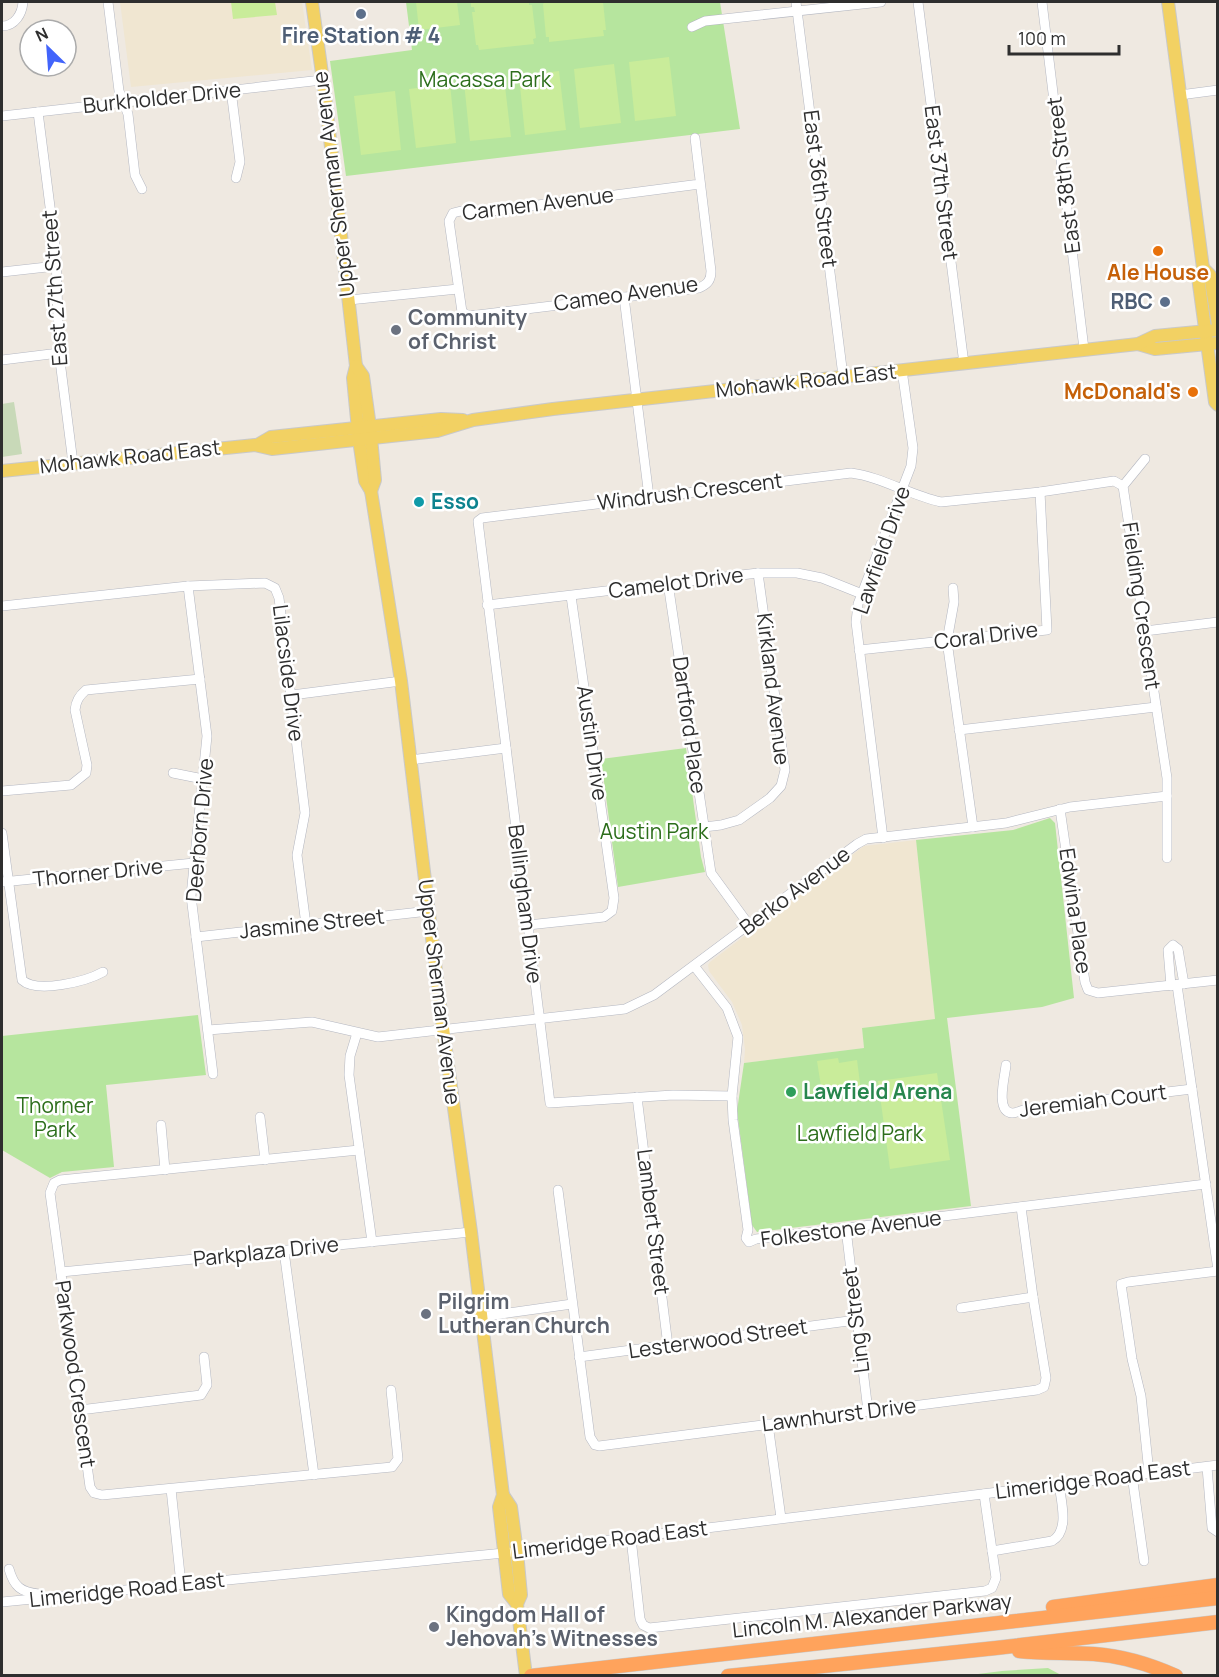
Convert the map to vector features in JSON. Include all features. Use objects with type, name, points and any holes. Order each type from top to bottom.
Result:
[{"type":"highway","points":[[977,1625],[1001,1615],[1218,1585]]},
{"type":"highway","name":"Lincoln M. Alexander Parkway","points":[[531,1676],[1218,1598]]},
{"type":"highway","name":"Lincoln M. Alexander Parkway","points":[[728,1676],[1218,1622]]},
{"type":"highway","points":[[996,1648],[1030,1653],[1094,1654],[1128,1659],[1150,1664],[1176,1676]]},
{"type":"main road","name":"Upper Sherman Avenue","points":[[312,2],[349,300],[356,366],[352,378],[364,433],[365,482],[371,491],[401,681],[503,1495],[511,1507],[517,1552],[521,1595],[517,1604],[526,1676]]},
{"type":"main road","points":[[1168,2],[1203,268],[1198,277],[1212,337],[1215,402],[1218,405]]},
{"type":"main road","points":[[1203,268],[1210,275],[1218,325]]},
{"type":"main road","name":"Mohawk Road East","points":[[2,471],[259,444],[271,437],[437,431],[473,420],[636,399],[1084,349],[1138,344],[1155,349],[1212,337]]},
{"type":"main road","name":"Upper Sherman Avenue","points":[[503,1495],[498,1508],[509,1594],[517,1604]]},
{"type":"street","points":[[2,26],[13,23],[18,18],[22,2]]},
{"type":"street","points":[[108,2],[119,91],[128,114],[135,175],[142,189]]},
{"type":"street","points":[[692,27],[705,21],[797,6],[881,2]]},
{"type":"street","name":"East 37th Street","points":[[918,2],[964,364]]},
{"type":"street","name":"East 38th Street","points":[[1042,2],[1084,349]]},
{"type":"street","name":"East 36th Street","points":[[797,6],[843,376]]},
{"type":"street","name":"Burkholder Drive","points":[[2,116],[322,80]]},
{"type":"street","points":[[231,90],[240,162],[236,178]]},
{"type":"street","points":[[1180,95],[1218,90]]},
{"type":"street","name":"East 27th Street","points":[[38,112],[56,266],[59,353],[73,463]]},
{"type":"street","name":"Cameo Avenue","points":[[458,289],[462,312],[469,316],[699,288],[706,284],[711,278],[695,138]]},
{"type":"street","name":"Carmen Avenue","points":[[458,289],[449,221],[453,213],[461,211],[476,213],[700,184]]},
{"type":"street","points":[[2,272],[56,266]]},
{"type":"street","points":[[349,300],[458,289]]},
{"type":"street","points":[[624,297],[649,497]]},
{"type":"street","points":[[2,360],[59,353]]},
{"type":"street","name":"Lawfield Drive","points":[[883,838],[856,622],[858,604],[911,466],[913,448],[902,370]]},
{"type":"street","points":[[903,490],[940,502],[1040,492],[1114,481],[1123,486],[1145,459]]},
{"type":"street","name":"Windrush Crescent","points":[[477,524],[482,518],[851,473],[869,475],[903,490]]},
{"type":"street","name":"Fielding Crescent","points":[[959,730],[1156,707],[1123,486]]},
{"type":"street","name":"Coral Drive","points":[[859,650],[1047,630],[1040,492]]},
{"type":"street","name":"Bellingham Drive","points":[[477,524],[550,1103],[673,1095],[732,1096]]},
{"type":"street","name":"Camelot Drive","points":[[487,605],[758,573],[805,574],[822,578],[862,594]]},
{"type":"street","name":"Kirkland Avenue","points":[[704,827],[739,820],[770,798],[781,786],[785,770],[758,573]]},
{"type":"street","name":"Lilacside Drive","points":[[2,606],[188,586],[265,583],[275,588],[279,598],[305,813],[297,855],[306,925]]},
{"type":"street","name":"Dartford Place","points":[[668,584],[711,873],[749,925]]},
{"type":"street","name":"Deerborn Drive","points":[[188,586],[207,736],[191,896],[213,1074]]},
{"type":"street","points":[[953,588],[954,602],[946,641],[973,827]]},
{"type":"street","name":"Austin Drive","points":[[528,925],[604,917],[612,910],[614,898],[572,596]]},
{"type":"street","points":[[1145,631],[1218,622]]},
{"type":"street","points":[[2,790],[71,785],[86,773],[87,765],[75,710],[75,703],[86,690],[200,679]]},
{"type":"street","points":[[291,695],[401,681]]},
{"type":"street","points":[[1156,707],[1167,778],[1167,858]]},
{"type":"street","points":[[410,760],[506,748]]},
{"type":"street","points":[[173,773],[203,778]]},
{"type":"street","name":"Berko Avenue","points":[[208,1030],[312,1022],[378,1037],[625,1009],[654,995],[695,967],[866,839],[1011,822],[1060,809],[1167,796]]},
{"type":"street","name":"Edwina Place","points":[[1060,809],[1088,990],[1098,993],[1218,980]]},
{"type":"street","points":[[2,833],[5,882],[22,980],[27,984],[39,986],[79,982],[103,972]]},
{"type":"street","name":"Thorner Drive","points":[[5,882],[194,863]]},
{"type":"street","name":"Jasmine Street","points":[[196,936],[429,911]]},
{"type":"street","name":"Folkestone Avenue","points":[[695,967],[727,1008],[738,1036],[732,1096],[733,1120],[748,1230],[746,1238],[749,1242],[756,1239],[1206,1184]]},
{"type":"street","points":[[1149,1473],[1141,1396],[1132,1359],[1120,1284],[1218,1271],[1177,985]]},
{"type":"street","points":[[357,1033],[350,1056],[350,1075],[372,1242]]},
{"type":"street","name":"Jeremiah Court","points":[[1006,1065],[1001,1104],[1005,1111],[1011,1113],[1026,1109],[1192,1089]]},
{"type":"street","name":"Lambert Street","points":[[637,1097],[668,1346]]},
{"type":"street","points":[[260,1117],[265,1160]]},
{"type":"street","points":[[161,1125],[165,1170]]},
{"type":"street","name":"Parkwood Crescent","points":[[359,1150],[60,1180],[54,1183],[50,1193],[91,1491],[102,1495],[387,1468],[396,1464],[398,1459],[391,1390]]},
{"type":"street","name":"Lawnhurst Drive","points":[[558,1190],[590,1437],[595,1445],[1037,1390],[1044,1387],[1046,1378],[1021,1207]]},
{"type":"street","name":"Ling Street","points":[[846,1229],[868,1411]]},
{"type":"street","name":"Parkplaza Drive","points":[[61,1272],[471,1232]]},
{"type":"street","points":[[284,1251],[314,1475]]},
{"type":"street","points":[[961,1308],[1033,1297]]},
{"type":"street","points":[[480,1317],[572,1304]]},
{"type":"street","name":"Lesterwood Street","points":[[579,1357],[856,1320]]},
{"type":"street","points":[[80,1410],[201,1395],[207,1385],[204,1357]]},
{"type":"street","points":[[768,1424],[781,1518]]},
{"type":"street","name":"Limeridge Road East","points":[[2,1602],[517,1552],[1218,1465]]},
{"type":"street","points":[[1207,1467],[1212,1528],[1218,1532]]},
{"type":"street","points":[[1132,1475],[1144,1561]]},
{"type":"street","points":[[992,1551],[1052,1541],[1059,1536],[1063,1525],[1059,1484]]},
{"type":"street","points":[[171,1489],[181,1584]]},
{"type":"street","points":[[631,1538],[641,1621],[645,1626],[651,1628],[987,1591],[992,1588],[996,1580],[984,1494]]},
{"type":"street","points":[[9,1569],[14,1583],[20,1590],[26,1593],[59,1596]]},
{"type":"shaded area","points":[[120,2],[302,2],[312,70],[131,87]]},
{"type":"shaded area","points":[[916,840],[935,1019],[862,1028],[864,1048],[744,1063],[742,1025],[732,1002],[709,971],[710,962],[864,846]]},
{"type":"green space","points":[[231,2],[275,2],[277,15],[233,19]]},
{"type":"green space","name":"Macassa Park","points":[[406,2],[720,2],[740,129],[346,176],[330,61],[412,50]]},
{"type":"green space","points":[[416,2],[457,2],[460,25],[419,30]]},
{"type":"green space","points":[[471,2],[529,2],[529,5],[532,5],[536,38],[533,39],[534,44],[479,50],[476,45],[472,12],[475,12],[474,7],[471,7]]},
{"type":"green space","points":[[545,2],[603,2],[606,30],[603,30],[604,36],[549,42],[549,37],[546,37],[543,4]]},
{"type":"green space","points":[[669,57],[676,116],[635,121],[629,62]]},
{"type":"green space","points":[[614,64],[621,123],[580,128],[574,69]]},
{"type":"green space","points":[[559,71],[566,130],[525,135],[519,76]]},
{"type":"green space","points":[[504,78],[511,137],[470,141],[464,82]]},
{"type":"green space","points":[[450,84],[456,143],[416,148],[409,89]]},
{"type":"green space","points":[[395,91],[401,150],[361,155],[354,96]]},
{"type":"green space","points":[[14,402],[22,454],[2,457],[2,404]]},
{"type":"green space","name":"Austin Park","points":[[686,748],[705,872],[618,887],[601,759]]},
{"type":"green space","name":"Lawfield Park","points":[[1050,818],[1055,823],[1074,998],[1042,1007],[947,1018],[971,1206],[757,1232],[752,1225],[737,1111],[744,1063],[864,1048],[862,1028],[935,1019],[916,840],[1013,830]]},
{"type":"green space","name":"Thorner Park","points":[[198,1015],[206,1075],[106,1085],[114,1167],[62,1172],[50,1178],[2,1150],[2,1036]]},
{"type":"green space","points":[[838,1058],[839,1063],[857,1060],[861,1091],[823,1099],[817,1061]]},
{"type":"green space","points":[[937,1073],[950,1160],[890,1169],[878,1081]]},
{"type":"green space","points":[[1048,1668],[1061,1675],[970,1675],[1002,1671]]},
{"type":"place","name":"Fire Station # 4","points":[[361,14]]},
{"type":"place","name":"Ale House","points":[[1158,251]]},
{"type":"place","name":"RBC","points":[[1165,302]]},
{"type":"place","name":"Community of Christ","points":[[396,330]]},
{"type":"place","name":"McDonald's","points":[[1193,392]]},
{"type":"place","name":"Esso","points":[[419,502]]},
{"type":"place","name":"Lawfield Arena","points":[[791,1092]]},
{"type":"place","name":"Pilgrim Lutheran Church","points":[[426,1314]]},
{"type":"place","name":"Kingdom Hall of Jehovah's Witnesses","points":[[434,1627]]}]
